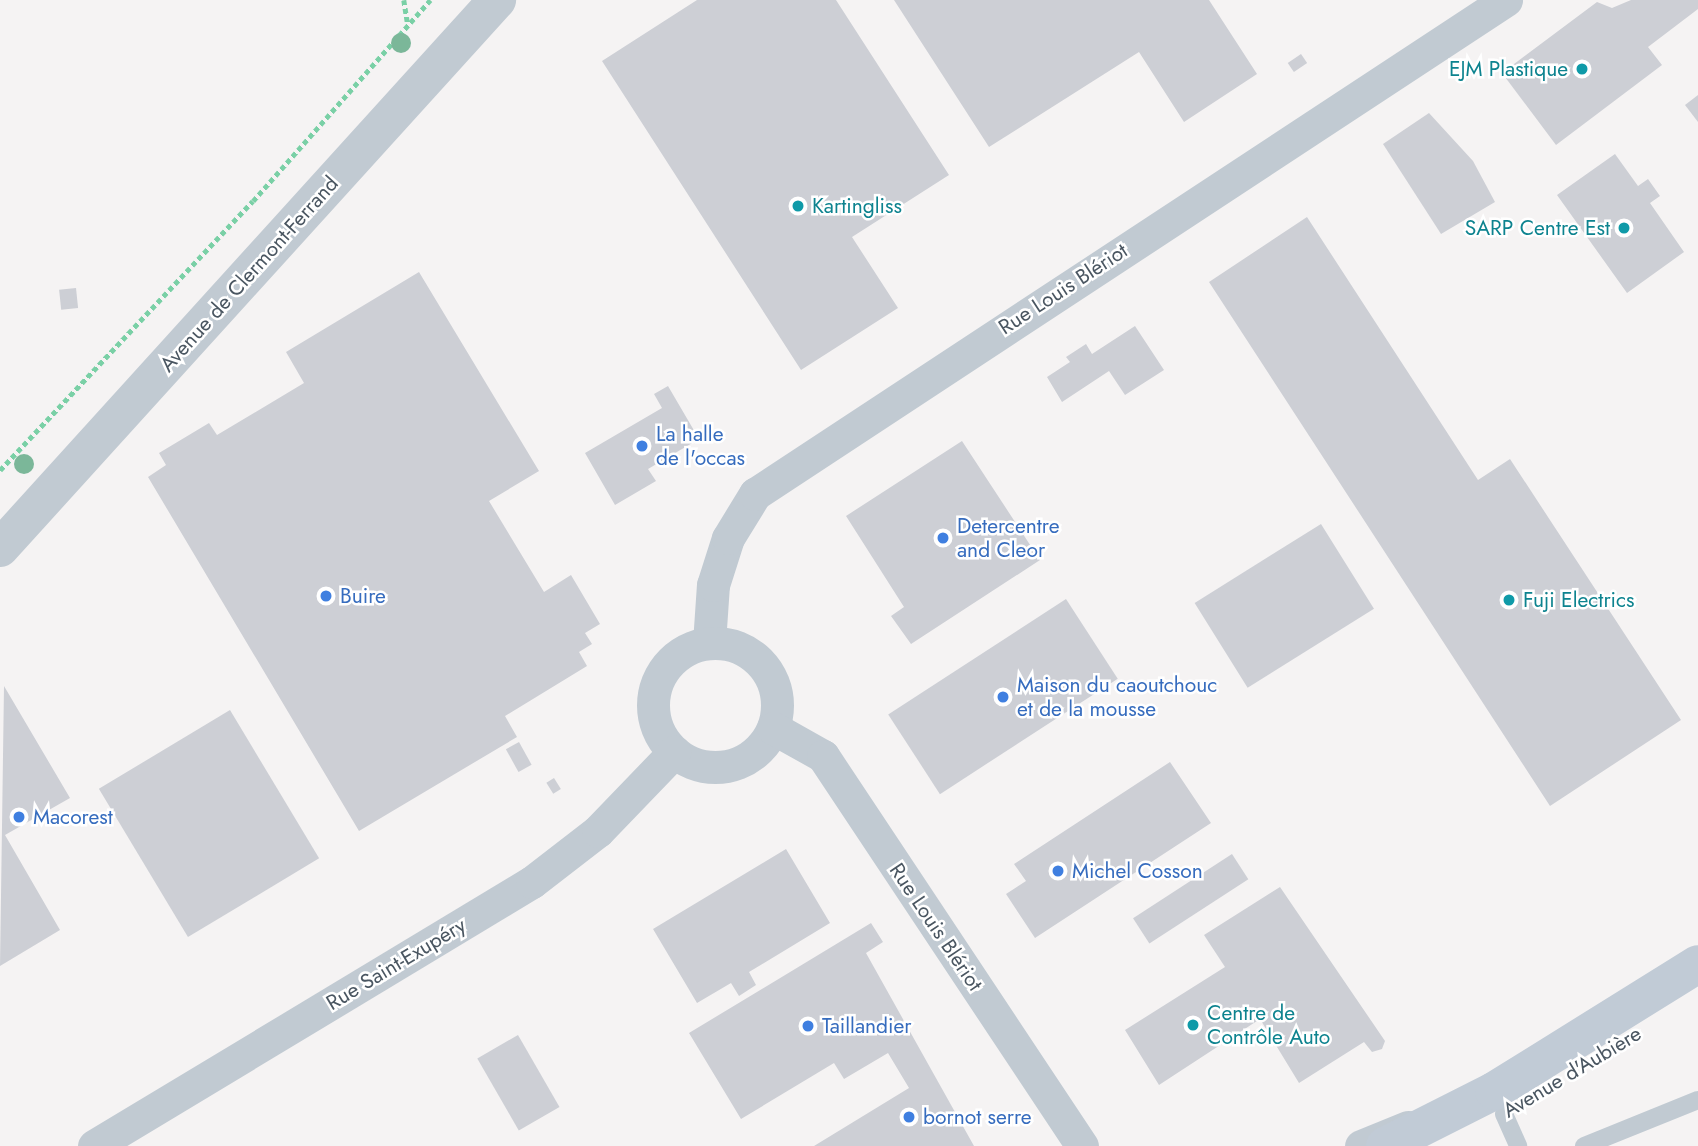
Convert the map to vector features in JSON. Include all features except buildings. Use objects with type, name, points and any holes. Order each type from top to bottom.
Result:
[{"type":"main road","name":"Avenue d'Aubière","points":[[1385,1146],[1505,1117],[1698,964]]},
{"type":"main road","name":"Avenue d'Aubière","points":[[1445,1146],[1505,1117],[1698,996]]},
{"type":"street","name":"Avenue de Clermont-Ferrand","points":[[0,548],[497,0]]},
{"type":"street","name":"Rue Louis Blériot","points":[[709,643],[713,585],[728,538],[755,494],[1506,0]]},
{"type":"street","points":[[709,643],[739,649],[765,667],[777,707],[772,728],[748,758],[730,765],[691,762],[674,752],[661,736],[653,696],[672,660],[709,643]]},
{"type":"street","name":"Rue Louis Blériot","points":[[772,728],[823,756],[1082,1146]]},
{"type":"street","name":"Rue Saint-Exupéry","points":[[94,1146],[532,882],[598,831],[674,752]]},
{"type":"street","name":"Avenue d'Aubière","points":[[1361,1146],[1505,1117]]},
{"type":"lane","points":[[1584,1146],[1698,1100]]},
{"type":"path","points":[[404,0],[408,25]]},
{"type":"path","points":[[0,470],[430,0]]},
{"type":"place","name":"EJM Plastique","points":[[1582,69]]},
{"type":"place","name":"Kartingliss","points":[[798,206]]},
{"type":"place","name":"SARP Centre Est","points":[[1624,228]]},
{"type":"place","name":"La halle de l'occas","points":[[642,446]]},
{"type":"place","name":"Detercentre and Cleor","points":[[943,538]]},
{"type":"place","name":"Buire","points":[[326,596]]},
{"type":"place","name":"Fuji Electrics","points":[[1509,600]]},
{"type":"place","name":"Maison du caoutchouc et de la mousse","points":[[1003,697]]},
{"type":"place","name":"Macorest","points":[[19,817]]},
{"type":"place","name":"Michel Cosson","points":[[1058,871]]},
{"type":"place","name":"Centre de Contrôle Auto","points":[[1193,1025]]},
{"type":"place","name":"Taillandier","points":[[808,1026]]},
{"type":"place","name":"bornot serre","points":[[909,1117]]}]
